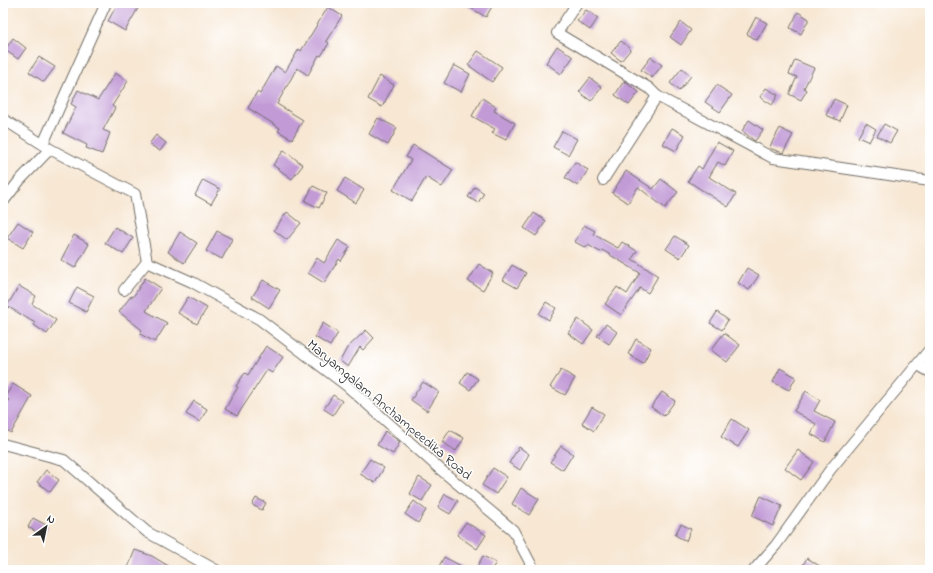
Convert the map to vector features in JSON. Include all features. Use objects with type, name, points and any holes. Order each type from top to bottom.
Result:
[{"type":"street","points":[[3,202],[47,146],[106,3]]},
{"type":"street","points":[[577,3],[557,33],[649,88],[656,96],[773,158],[930,181]]},
{"type":"street","points":[[603,180],[656,96]]},
{"type":"street","points":[[3,119],[47,146],[135,194],[147,262],[124,290]]},
{"type":"street","name":"Maryamgalam Anchampeedika Road","points":[[147,262],[192,282],[259,319],[347,386],[441,470],[513,530],[534,570]]},
{"type":"street","points":[[754,570],[776,545],[830,470],[930,349]]},
{"type":"street","points":[[918,365],[930,372]]},
{"type":"street","points":[[3,444],[64,460],[146,532],[216,570]]},
{"type":"building","points":[[118,3],[141,3],[125,31],[108,21]]},
{"type":"building","points":[[462,3],[494,3],[486,17]]},
{"type":"building","points":[[328,7],[342,16],[326,41],[329,43],[321,56],[319,55],[308,75],[297,68],[277,104],[303,120],[292,139],[278,131],[280,128],[248,108],[257,92],[260,94],[276,66],[285,72],[299,49],[301,51]]},
{"type":"building","points":[[586,10],[598,18],[590,30],[577,21]]},
{"type":"building","points":[[798,12],[809,19],[801,34],[790,28]]},
{"type":"building","points":[[756,17],[767,23],[757,40],[747,34]]},
{"type":"building","points":[[681,22],[691,30],[681,45],[670,37]]},
{"type":"building","points":[[13,38],[26,48],[18,59],[5,50]]},
{"type":"building","points":[[621,41],[631,49],[621,61],[611,53]]},
{"type":"building","points":[[557,46],[573,57],[561,74],[546,63]]},
{"type":"building","points":[[478,51],[502,67],[492,82],[468,65]]},
{"type":"building","points":[[39,57],[55,67],[44,82],[29,72]]},
{"type":"building","points":[[651,57],[662,65],[652,78],[641,70]]},
{"type":"building","points":[[795,60],[814,68],[804,88],[807,90],[801,100],[789,94],[797,77],[789,74]]},
{"type":"building","points":[[454,65],[470,74],[461,92],[444,83]]},
{"type":"building","points":[[682,68],[691,76],[679,91],[670,83]]},
{"type":"building","points":[[115,73],[128,81],[112,106],[115,108],[103,130],[110,133],[102,154],[86,148],[87,145],[63,133],[76,107],[71,104],[78,90],[98,100]]},
{"type":"building","points":[[380,76],[394,85],[382,107],[368,99]]},
{"type":"building","points":[[590,78],[602,87],[591,101],[579,92]]},
{"type":"building","points":[[624,81],[639,92],[629,105],[615,95]]},
{"type":"building","points":[[717,85],[732,95],[720,112],[705,102]]},
{"type":"building","points":[[766,88],[778,95],[772,105],[760,97]]},
{"type":"building","points":[[482,98],[496,107],[494,111],[515,123],[506,140],[492,133],[495,129],[472,116]]},
{"type":"building","points":[[834,99],[847,105],[840,121],[826,115]]},
{"type":"building","points":[[378,118],[397,128],[388,145],[369,134]]},
{"type":"building","points":[[749,120],[763,130],[755,141],[742,131]]},
{"type":"building","points":[[866,123],[876,129],[869,142],[858,137]]},
{"type":"building","points":[[884,124],[897,131],[890,143],[877,136]]},
{"type":"building","points":[[672,128],[685,135],[676,151],[663,144]]},
{"type":"building","points":[[780,128],[793,135],[783,153],[769,148]]},
{"type":"building","points":[[562,131],[577,139],[568,155],[553,147]]},
{"type":"building","points":[[156,135],[166,143],[160,151],[149,144]]},
{"type":"building","points":[[717,142],[733,151],[725,166],[718,162],[709,177],[736,194],[728,207],[688,181],[698,166],[702,169]]},
{"type":"building","points":[[413,145],[453,170],[442,187],[426,177],[412,201],[393,190],[411,160],[406,157]]},
{"type":"building","points":[[284,150],[303,165],[292,179],[273,165]]},
{"type":"building","points":[[575,162],[588,170],[578,186],[565,178]]},
{"type":"building","points":[[626,171],[653,189],[661,179],[678,192],[665,208],[638,187],[628,203],[612,193]]},
{"type":"building","points":[[345,178],[364,190],[356,203],[337,191]]},
{"type":"building","points":[[203,180],[220,189],[211,204],[195,195]]},
{"type":"building","points":[[313,186],[327,193],[319,208],[305,201]]},
{"type":"building","points":[[475,187],[484,193],[478,203],[468,197]]},
{"type":"building","points":[[287,212],[301,223],[287,240],[274,230]]},
{"type":"building","points":[[534,213],[546,221],[536,236],[524,228]]},
{"type":"building","points":[[18,222],[33,232],[23,248],[7,238]]},
{"type":"building","points":[[584,225],[595,231],[593,234],[618,248],[622,242],[637,251],[632,259],[658,276],[648,293],[640,288],[621,315],[605,304],[617,287],[627,294],[640,273],[602,250],[600,252],[588,245],[586,248],[575,242]]},
{"type":"building","points":[[115,227],[133,238],[123,254],[105,243]]},
{"type":"building","points":[[217,231],[232,239],[222,259],[206,251]]},
{"type":"building","points":[[180,232],[197,243],[184,263],[168,252]]},
{"type":"building","points":[[74,235],[89,244],[75,268],[61,260]]},
{"type":"building","points":[[675,236],[689,245],[680,258],[666,249]]},
{"type":"building","points":[[338,240],[350,247],[341,261],[339,259],[324,283],[308,273],[317,258],[324,263]]},
{"type":"building","points":[[479,264],[493,273],[483,290],[468,281]]},
{"type":"building","points":[[512,265],[526,273],[517,288],[503,280]]},
{"type":"building","points":[[747,268],[759,275],[749,290],[738,283]]},
{"type":"building","points":[[145,278],[161,288],[146,311],[167,323],[155,342],[140,334],[142,330],[119,312],[131,296],[133,297]]},
{"type":"building","points":[[263,280],[280,290],[269,308],[252,297]]},
{"type":"building","points":[[19,286],[36,296],[32,304],[56,320],[47,334],[34,325],[35,323],[7,306]]},
{"type":"building","points":[[77,287],[94,296],[86,312],[69,303]]},
{"type":"building","points":[[188,297],[207,308],[197,324],[178,313]]},
{"type":"building","points":[[546,302],[556,308],[549,320],[539,314]]},
{"type":"building","points":[[717,312],[728,320],[722,330],[710,323]]},
{"type":"building","points":[[578,319],[593,330],[583,344],[568,333]]},
{"type":"building","points":[[323,323],[338,333],[330,346],[315,337]]},
{"type":"building","points":[[606,324],[617,332],[609,344],[597,336]]},
{"type":"building","points":[[366,330],[374,338],[363,350],[360,347],[348,367],[340,361],[347,348]]},
{"type":"building","points":[[724,333],[740,345],[727,362],[711,350]]},
{"type":"building","points":[[636,339],[651,348],[643,363],[628,354]]},
{"type":"building","points":[[266,346],[283,357],[272,373],[267,370],[237,416],[225,409],[238,387],[236,386],[245,373],[248,375]]},
{"type":"building","points":[[780,368],[796,377],[789,390],[773,382]]},
{"type":"building","points":[[561,370],[575,378],[565,395],[550,387]]},
{"type":"building","points":[[467,372],[478,379],[470,390],[460,383]]},
{"type":"building","points":[[423,382],[439,392],[427,411],[411,400]]},
{"type":"building","points":[[13,384],[32,396],[11,433],[3,428],[3,409],[9,400],[5,397]]},
{"type":"building","points":[[806,391],[820,400],[814,411],[835,422],[825,442],[811,434],[816,424],[794,411]]},
{"type":"building","points":[[662,392],[675,401],[664,416],[651,407]]},
{"type":"building","points":[[333,395],[342,401],[333,415],[324,409]]},
{"type":"building","points":[[194,401],[207,409],[200,422],[186,414]]},
{"type":"building","points":[[592,407],[604,414],[594,431],[582,423]]},
{"type":"building","points":[[732,419],[749,430],[738,447],[721,437]]},
{"type":"building","points":[[450,430],[464,438],[456,451],[442,442]]},
{"type":"building","points":[[385,431],[400,442],[393,454],[377,445]]},
{"type":"building","points":[[561,446],[573,454],[563,470],[550,462]]},
{"type":"building","points":[[519,447],[529,454],[520,470],[509,463]]},
{"type":"building","points":[[798,450],[814,462],[801,480],[785,468]]},
{"type":"building","points":[[370,459],[384,468],[375,483],[360,474]]},
{"type":"building","points":[[493,468],[507,477],[496,494],[482,485]]},
{"type":"building","points":[[46,470],[59,480],[50,492],[37,482]]},
{"type":"building","points":[[419,477],[432,485],[422,501],[410,494]]},
{"type":"building","points":[[521,488],[539,499],[529,515],[512,504]]},
{"type":"building","points":[[445,494],[458,501],[450,514],[438,507]]},
{"type":"building","points":[[761,496],[782,506],[773,526],[752,516]]},
{"type":"building","points":[[256,498],[266,503],[262,510],[252,505]]},
{"type":"building","points":[[414,501],[426,510],[418,523],[405,514]]},
{"type":"building","points":[[33,518],[48,526],[43,536],[28,527]]},
{"type":"building","points":[[466,522],[486,535],[477,549],[457,535]]},
{"type":"building","points":[[681,524],[691,529],[686,541],[675,535]]},
{"type":"building","points":[[135,550],[152,556],[175,570],[127,570]]},
{"type":"building","points":[[483,556],[496,563],[491,570],[475,570]]},
{"type":"building","points":[[444,557],[469,570],[437,570]]},
{"type":"building","points":[[807,558],[826,570],[800,570]]}]
